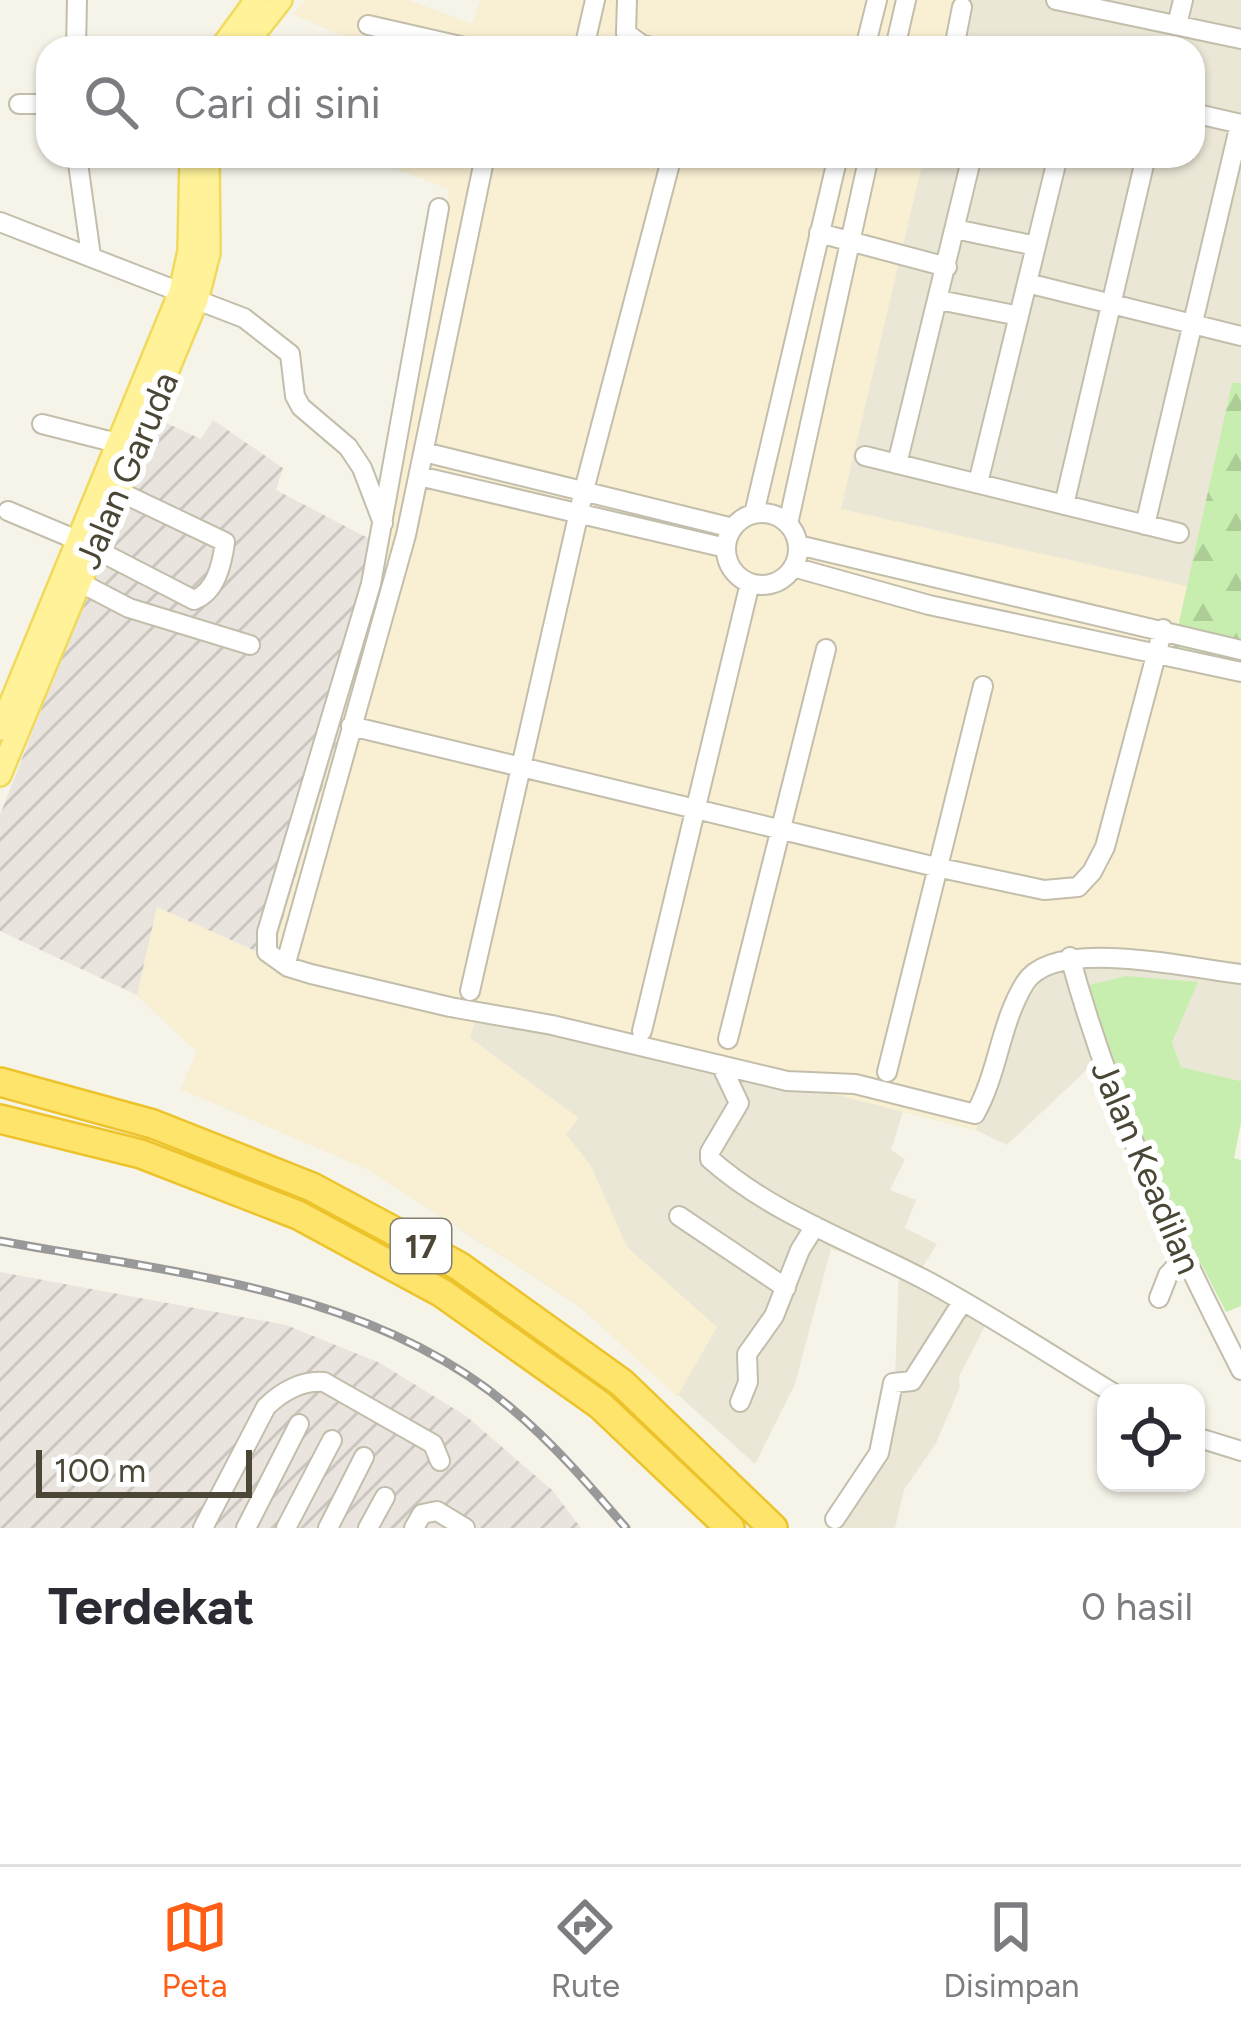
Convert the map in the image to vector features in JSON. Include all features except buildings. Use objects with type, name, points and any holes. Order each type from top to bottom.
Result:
[{"type":"highway","name":"17","points":[[0,1082],[154,1124],[292,1179],[459,1266],[622,1383],[772,1528]]},
{"type":"highway","name":"17","points":[[0,1119],[141,1154],[278,1208],[442,1293],[600,1405],[730,1528]]},
{"type":"main road","points":[[230,36],[256,0]]},
{"type":"main road","points":[[252,36],[281,0]]},
{"type":"main road","name":"Jalan Garuda","points":[[0,729],[7,698],[85,544],[188,296],[191,168]]},
{"type":"main road","name":"Jalan Garuda","points":[[109,487],[117,443],[208,254],[208,168]]},
{"type":"main road","name":"Jalan Garuda","points":[[1,773],[79,582],[85,544]]},
{"type":"street","points":[[76,36],[77,0]]},
{"type":"street","points":[[587,36],[595,0]]},
{"type":"street","points":[[627,0],[626,33],[630,36]]},
{"type":"street","points":[[868,36],[877,0]]},
{"type":"street","points":[[898,36],[906,0]]},
{"type":"street","points":[[1056,0],[1241,39]]},
{"type":"street","points":[[1177,25],[1183,0]]},
{"type":"street","points":[[956,36],[962,7]]},
{"type":"street","points":[[368,26],[414,36]]},
{"type":"street","points":[[19,104],[36,104]]},
{"type":"street","points":[[1145,525],[1241,124],[1205,116]]},
{"type":"street","points":[[79,168],[91,256]]},
{"type":"street","points":[[287,958],[419,476],[482,168]]},
{"type":"street","points":[[470,991],[584,490],[669,168]]},
{"type":"street","points":[[730,538],[754,514],[835,168]]},
{"type":"street","points":[[788,524],[866,168]]},
{"type":"street","points":[[897,464],[969,168]]},
{"type":"street","points":[[978,484],[1055,168]]},
{"type":"street","points":[[1064,505],[1143,168]]},
{"type":"street","points":[[439,208],[371,584],[267,932],[267,952],[288,967],[311,974],[787,1081],[855,1084],[975,1114],[995,1050],[1027,979],[1049,962],[1094,956],[1241,974]]},
{"type":"street","points":[[0,222],[244,317],[290,354],[295,396],[301,407],[348,447],[362,468],[383,523]]},
{"type":"street","points":[[955,229],[1036,246]]},
{"type":"street","points":[[819,233],[948,262]]},
{"type":"street","points":[[1027,283],[1241,336]]},
{"type":"street","points":[[939,299],[1019,316]]},
{"type":"street","points":[[42,424],[117,443]]},
{"type":"street","points":[[424,452],[584,490],[730,538]]},
{"type":"street","points":[[865,456],[1178,533]]},
{"type":"street","points":[[419,476],[730,538]]},
{"type":"street","points":[[8,511],[194,600],[205,596],[214,583],[225,542],[109,487]]},
{"type":"street","points":[[730,538],[737,575],[766,585],[782,579],[794,567],[798,545],[788,524],[778,517],[754,514]]},
{"type":"street","points":[[798,545],[1241,650]]},
{"type":"street","points":[[794,567],[929,605],[1241,671]]},
{"type":"street","points":[[79,582],[129,608],[250,645]]},
{"type":"street","points":[[642,1031],[750,583]]},
{"type":"street","points":[[351,726],[936,867],[1044,890],[1078,886],[1093,872],[1105,847],[1163,629]]},
{"type":"street","points":[[728,1039],[826,649]]},
{"type":"street","points":[[887,1072],[983,686]]},
{"type":"street","name":"Jalan Keadilan","points":[[1070,957],[1090,1030],[1136,1156],[1241,1370]]},
{"type":"street","points":[[721,1065],[739,1102],[710,1159],[727,1174],[815,1226],[963,1301],[1098,1384]]},
{"type":"street","points":[[679,1216],[786,1288]]},
{"type":"street","points":[[740,1402],[748,1382],[747,1354],[774,1316],[800,1250],[815,1226]]},
{"type":"street","points":[[1159,1298],[1168,1275],[1183,1259]]},
{"type":"street","points":[[836,1519],[879,1453],[893,1383],[913,1381],[963,1301]]},
{"type":"street","points":[[203,1528],[266,1407],[288,1390],[308,1383],[324,1382],[433,1444],[440,1461]]},
{"type":"street","points":[[247,1528],[299,1424]]},
{"type":"street","points":[[286,1528],[332,1440]]},
{"type":"street","points":[[1205,1440],[1241,1451]]},
{"type":"street","points":[[328,1528],[364,1456]]},
{"type":"street","points":[[368,1528],[386,1497]]},
{"type":"street","points":[[414,1528],[422,1514],[437,1511],[464,1528]]},
{"type":"shaded area","points":[[306,0],[407,0],[472,24],[481,0],[1241,0],[1241,1081],[1181,1067],[1172,1042],[1096,1061],[1007,1145],[976,1130],[903,1112],[891,1150],[905,1159],[890,1190],[916,1200],[905,1228],[937,1244],[922,1268],[994,1308],[959,1377],[960,1387],[936,1443],[904,1490],[895,1528],[830,1528],[879,1455],[895,1378],[899,1270],[831,1249],[795,1384],[755,1464],[579,1306],[367,1169],[181,1089],[197,1052],[137,995],[270,958],[385,546],[450,189],[395,168],[1205,168],[1205,36],[343,36],[293,14]]},
{"type":"shaded area","points":[[306,0],[407,0],[472,24],[481,0],[961,0],[953,36],[343,36],[293,14]]},
{"type":"shaded area","points":[[395,168],[921,168],[841,509],[1187,586],[1170,663],[1241,678],[1241,962],[1110,950],[1051,965],[1000,1045],[976,1130],[674,1054],[478,1012],[470,1038],[579,1118],[566,1134],[591,1166],[627,1247],[717,1327],[677,1397],[580,1306],[367,1169],[181,1089],[197,1052],[137,995],[157,907],[270,958],[385,546],[450,189]]},
{"type":"shaded area","points":[[160,420],[201,439],[213,420],[283,468],[276,490],[385,547],[336,743],[271,958],[157,907],[137,995],[0,931],[0,815]]},
{"type":"shaded area","points":[[0,1272],[286,1325],[380,1363],[466,1416],[552,1490],[581,1528],[0,1528]]},
{"type":"green space","points":[[1232,383],[1241,383],[1241,678],[1170,663]]},
{"type":"green space","points":[[1126,976],[1198,982],[1172,1042],[1181,1067],[1241,1081],[1241,1123],[1234,1158],[1241,1160],[1241,1306],[1226,1312],[1096,1061],[1077,988]]},
{"type":"railway","points":[[0,1241],[268,1292],[397,1336],[456,1368],[511,1408],[626,1528]]}]
